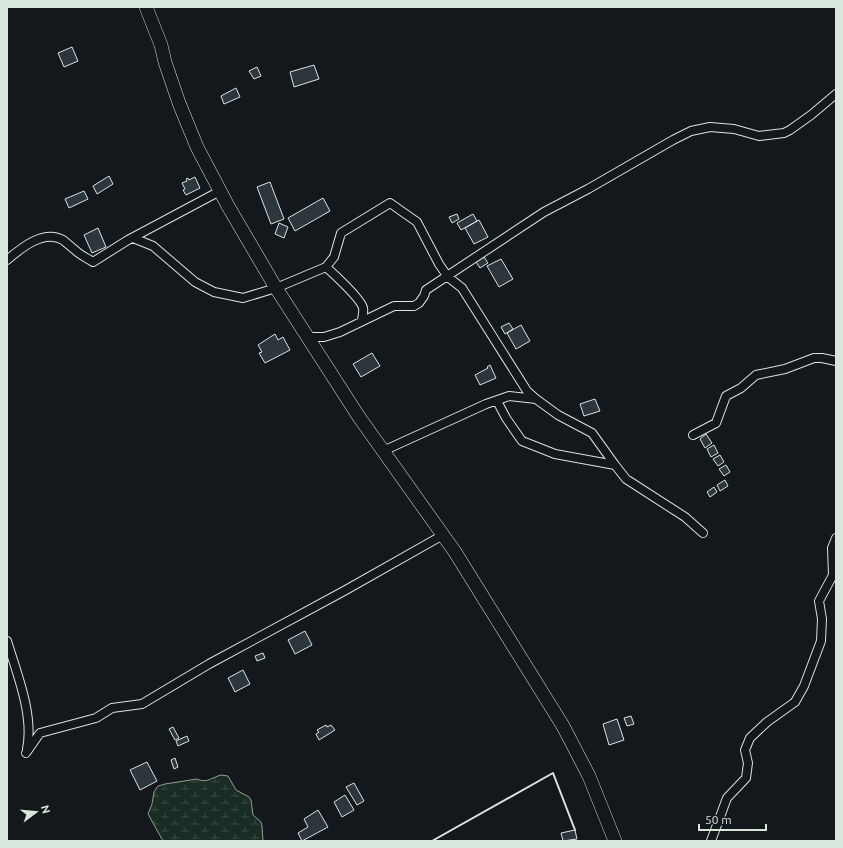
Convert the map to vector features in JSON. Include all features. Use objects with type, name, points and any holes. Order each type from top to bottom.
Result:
[{"type":"main road","points":[[146,7],[161,45],[165,62],[179,103],[197,147],[220,190],[276,288],[307,337],[359,417],[455,552],[563,726],[589,776],[615,841]]},
{"type":"street","points":[[307,337],[324,337],[340,332],[394,306],[414,306],[419,303],[426,290],[448,277],[462,266],[544,212],[691,131],[710,127],[734,129],[759,136],[784,133],[811,115],[836,94]]},
{"type":"street","points":[[7,260],[22,247],[38,239],[52,237],[61,239],[76,251],[94,262],[133,238],[220,190]]},
{"type":"street","points":[[133,238],[153,246],[195,282],[214,292],[243,298],[276,288],[326,267],[334,257],[341,233],[390,203],[418,222],[439,264],[448,277],[462,288],[527,390],[536,399],[558,415],[592,433],[626,479],[685,518],[703,533]]},
{"type":"street","points":[[326,267],[335,274],[360,302],[363,309],[362,321]]},
{"type":"street","points":[[693,434],[716,423],[726,396],[741,388],[756,375],[785,369],[814,358],[836,360]]},
{"type":"street","points":[[383,451],[497,400],[509,396],[536,399]]},
{"type":"street","points":[[497,400],[506,418],[522,441],[555,454],[615,465]]},
{"type":"street","points":[[7,641],[28,711],[29,742],[26,753],[40,733],[96,718],[112,708],[142,704],[209,664],[443,536]]},
{"type":"street","points":[[711,841],[727,798],[746,778],[748,763],[745,750],[750,738],[767,722],[795,702],[804,686],[821,641],[822,619],[819,601],[833,575],[832,548],[836,538]]},
{"type":"green space","points":[[221,775],[228,776],[236,790],[249,797],[251,800],[253,815],[261,822],[263,841],[163,841],[148,814],[152,804],[154,792],[158,786],[197,779],[203,781]]},
{"type":"building","points":[[72,47],[78,61],[64,67],[58,53]]},
{"type":"building","points":[[314,65],[319,79],[294,87],[290,72]]},
{"type":"building","points":[[257,67],[261,76],[254,79],[249,71]]},
{"type":"building","points":[[236,88],[240,97],[224,104],[221,96]]},
{"type":"building","points":[[109,176],[113,184],[97,194],[93,186]]},
{"type":"building","points":[[195,177],[200,188],[186,195],[183,190],[185,189],[182,183],[187,181],[186,179],[188,178],[189,180]]},
{"type":"building","points":[[270,182],[284,219],[271,224],[257,187]]},
{"type":"building","points":[[84,191],[88,199],[69,208],[65,199]]},
{"type":"building","points":[[323,198],[330,211],[295,231],[288,218]]},
{"type":"building","points":[[457,214],[459,219],[452,223],[449,217]]},
{"type":"building","points":[[473,214],[477,221],[461,230],[457,223]]},
{"type":"building","points":[[479,220],[488,237],[474,244],[465,228]]},
{"type":"building","points":[[279,223],[288,227],[284,238],[275,234]]},
{"type":"building","points":[[98,228],[106,247],[92,253],[84,235]]},
{"type":"building","points":[[484,257],[488,263],[480,268],[476,262]]},
{"type":"building","points":[[501,259],[513,279],[499,287],[487,266]]},
{"type":"building","points":[[509,323],[513,329],[505,334],[501,327]]},
{"type":"building","points":[[521,325],[530,341],[516,349],[507,333]]},
{"type":"building","points":[[275,334],[278,340],[283,337],[290,350],[265,363],[259,353],[262,352],[258,345]]},
{"type":"building","points":[[372,353],[380,366],[361,377],[353,364]]},
{"type":"building","points":[[490,365],[496,378],[480,385],[475,375],[488,368],[487,367]]},
{"type":"building","points":[[595,399],[600,411],[584,416],[580,404]]},
{"type":"building","points":[[706,434],[712,443],[705,448],[700,439]]},
{"type":"building","points":[[714,445],[718,453],[711,457],[707,449]]},
{"type":"building","points":[[720,455],[724,462],[718,466],[713,459]]},
{"type":"building","points":[[726,465],[730,472],[724,476],[719,469]]},
{"type":"building","points":[[725,480],[728,486],[720,491],[717,485]]},
{"type":"building","points":[[714,487],[717,492],[710,497],[707,492]]},
{"type":"building","points":[[305,631],[312,645],[295,654],[288,640]]},
{"type":"building","points":[[263,653],[265,658],[257,661],[255,656]]},
{"type":"building","points":[[243,670],[250,684],[235,692],[228,678]]},
{"type":"building","points":[[631,716],[634,724],[627,726],[624,718]]},
{"type":"building","points":[[617,719],[624,740],[609,745],[603,724]]},
{"type":"building","points":[[326,725],[327,727],[331,725],[335,730],[319,740],[316,734],[319,732],[317,730]]},
{"type":"building","points":[[173,727],[179,738],[175,740],[169,729]]},
{"type":"building","points":[[187,736],[189,741],[178,746],[176,741]]},
{"type":"building","points":[[175,758],[178,767],[174,769],[171,760]]},
{"type":"building","points":[[147,762],[157,781],[140,790],[130,770]]},
{"type":"building","points":[[354,783],[364,801],[357,805],[346,787]]},
{"type":"building","points":[[345,795],[354,810],[342,817],[334,802]]},
{"type":"building","points":[[318,810],[328,827],[302,841],[298,833],[308,827],[304,819]]},
{"type":"building","points":[[575,830],[577,839],[563,841],[561,833]]},
{"type":"wall","points":[[432,841],[553,773],[575,830]]}]
